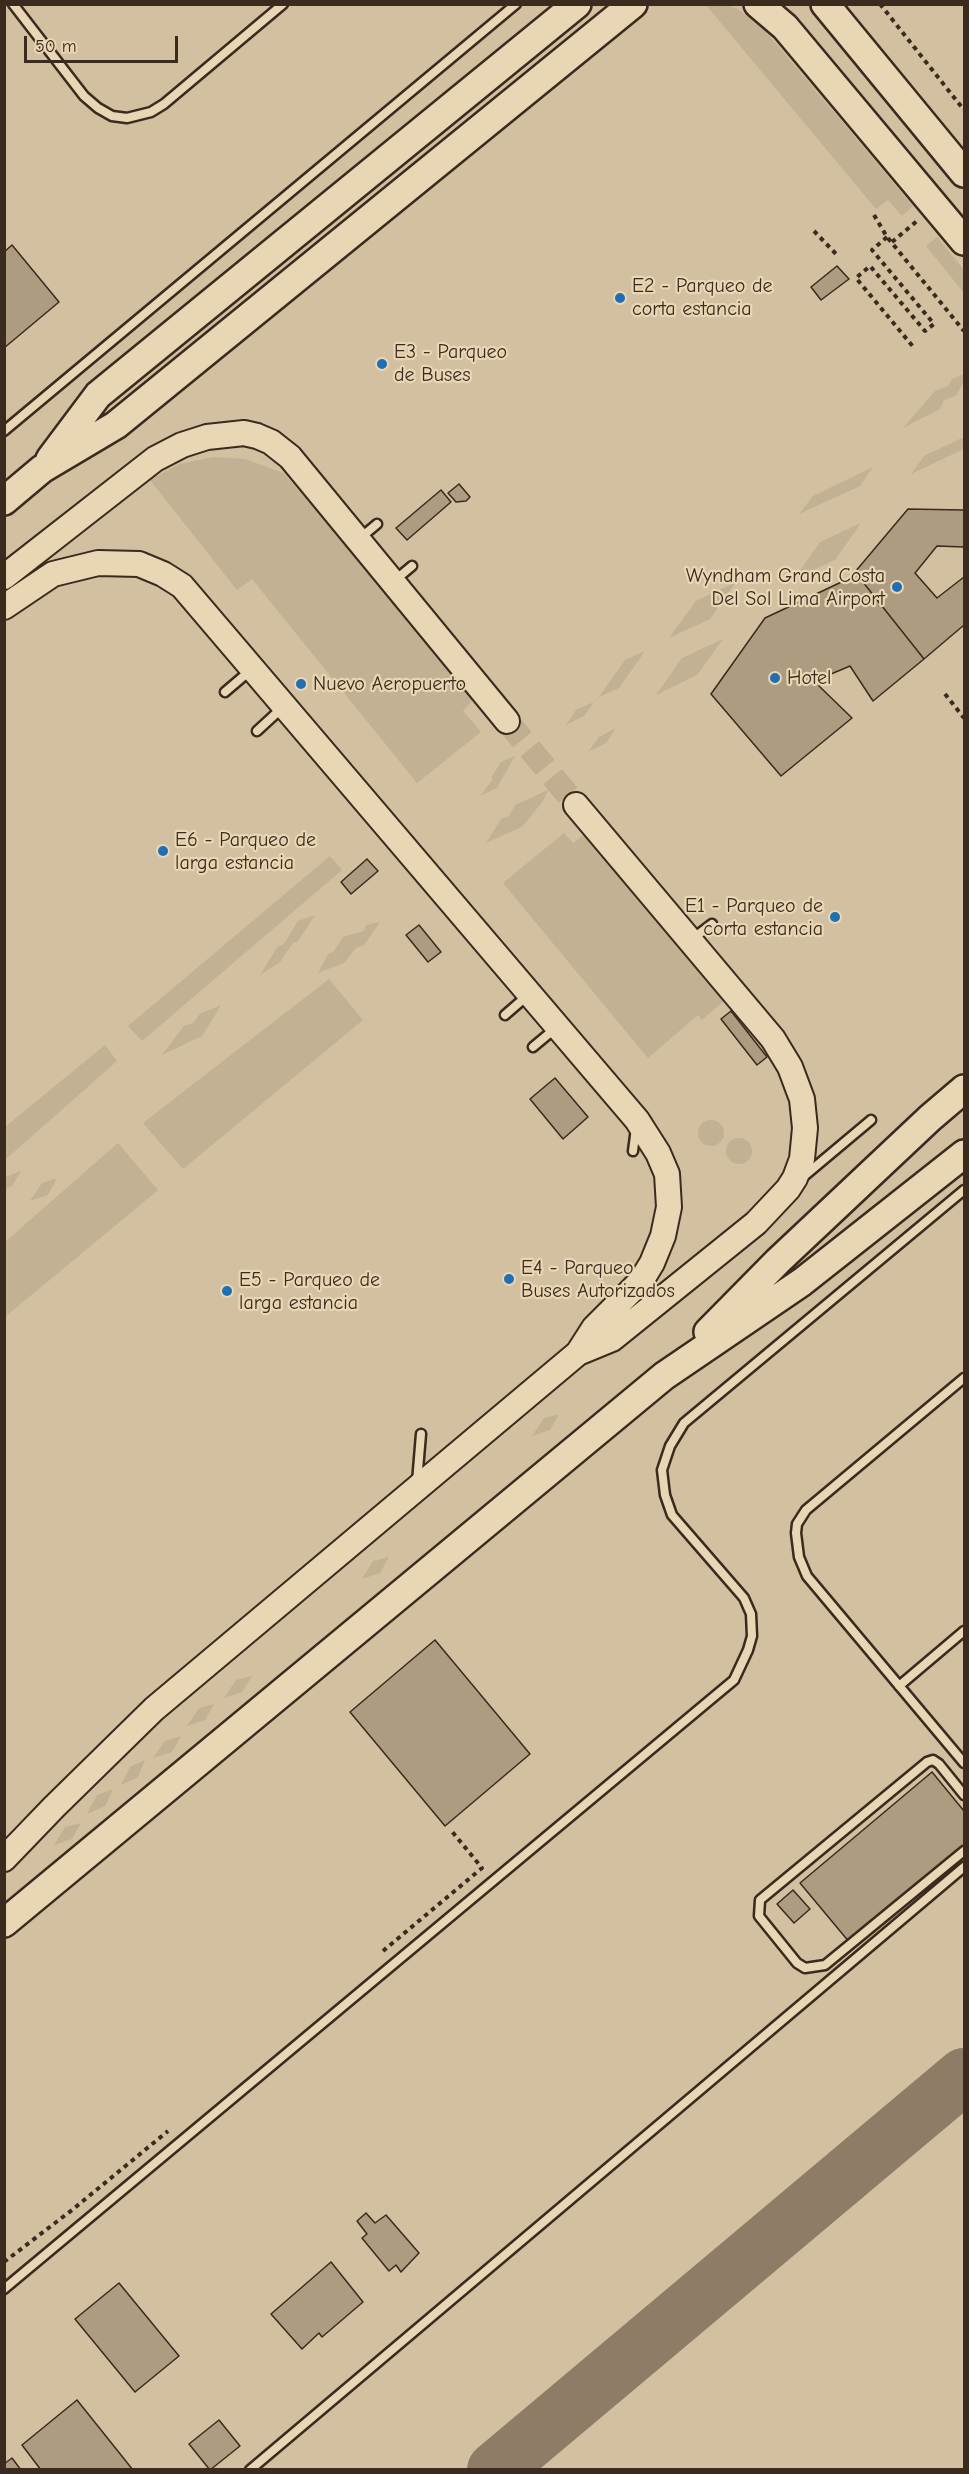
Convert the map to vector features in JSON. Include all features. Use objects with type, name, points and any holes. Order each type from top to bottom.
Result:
[{"type":"main road","points":[[42,469],[98,395],[577,4]]},
{"type":"main road","points":[[758,4],[785,27],[964,241]]},
{"type":"main road","points":[[825,4],[964,173]]},
{"type":"main road","points":[[4,501],[42,469],[116,425],[629,7]]},
{"type":"main road","points":[[4,577],[155,459],[182,445],[207,437],[244,433],[271,442],[283,450],[368,532],[393,582],[507,721]]},
{"type":"main road","points":[[4,607],[52,574],[69,568],[98,563],[139,564],[163,574],[182,586],[637,1120],[667,1173],[669,1207],[663,1236],[652,1263],[641,1281],[594,1328],[578,1353]]},
{"type":"main road","points":[[4,1859],[154,1709],[578,1353],[612,1339],[756,1223],[789,1189],[802,1158],[805,1128],[802,1099],[790,1066],[773,1039],[576,805]]},
{"type":"main road","points":[[664,1376],[778,1261],[964,1089]]},
{"type":"main road","points":[[4,1923],[664,1376],[802,1282],[964,1154]]},
{"type":"lane","points":[[13,4],[84,96],[112,116],[127,118],[151,112],[164,104],[283,4]]},
{"type":"lane","points":[[4,431],[516,4]]},
{"type":"lane","points":[[835,4],[964,158]]},
{"type":"lane","points":[[393,582],[412,566]]},
{"type":"lane","points":[[225,692],[252,668]]},
{"type":"lane","points":[[256,731],[285,706]]},
{"type":"lane","points":[[691,940],[711,924]]},
{"type":"lane","points":[[505,1015],[529,994]]},
{"type":"lane","points":[[533,1047],[557,1026]]},
{"type":"lane","points":[[633,1151],[637,1120]]},
{"type":"lane","points":[[789,1189],[871,1120]]},
{"type":"lane","points":[[4,2289],[734,1680],[752,1636],[751,1614],[744,1598],[672,1515],[665,1495],[662,1470],[670,1446],[684,1423],[964,1190]]},
{"type":"lane","points":[[964,1378],[806,1510],[797,1524],[799,1557],[807,1576],[964,1763]]},
{"type":"lane","points":[[417,1486],[421,1434]]},
{"type":"lane","points":[[899,1686],[964,1631]]},
{"type":"lane","points":[[964,1795],[939,1764],[933,1760],[927,1762],[760,1900],[759,1916],[797,1964],[805,1968],[816,1968],[833,1961],[964,1851]]},
{"type":"lane","points":[[250,2469],[964,1867]]},
{"type":"lane","points":[[898,1907],[906,1917]]},
{"type":"path","points":[[880,4],[964,110]]},
{"type":"path","points":[[874,214],[888,237],[964,331]]},
{"type":"path","points":[[892,242],[922,217]]},
{"type":"path","points":[[814,231],[837,255]]},
{"type":"path","points":[[888,237],[872,250],[934,324],[925,331],[870,266],[856,278],[915,349]]},
{"type":"path","points":[[945,694],[964,718]]},
{"type":"path","points":[[374,1959],[482,1868],[450,1829]]},
{"type":"path","points":[[4,2262],[72,2210],[176,2124]]},
{"type":"shaded area","points":[[5,5],[964,5],[964,2469],[5,2470]]},
{"type":"shaded area","points":[[706,5],[727,5],[738,9],[768,34],[913,206],[902,216],[888,200],[876,209]]},
{"type":"shaded area","points":[[937,237],[964,270],[964,293],[926,246]]},
{"type":"shaded area","points":[[964,374],[964,381],[956,396],[944,400],[940,409],[903,428],[935,391],[948,386],[952,379]]},
{"type":"shaded area","points":[[964,437],[964,449],[911,474],[924,456]]},
{"type":"shaded area","points":[[213,457],[245,459],[283,473],[475,698],[463,711],[481,732],[417,783],[252,579],[237,590],[150,480],[179,464]]},
{"type":"shaded area","points":[[873,467],[860,486],[799,514],[813,496]]},
{"type":"shaded area","points":[[861,523],[835,560],[794,579],[820,542]]},
{"type":"shaded area","points":[[736,582],[710,619],[669,638],[696,601]]},
{"type":"shaded area","points":[[723,639],[697,675],[656,695],[682,658]]},
{"type":"shaded area","points":[[645,651],[619,688],[599,697],[625,660]]},
{"type":"shaded area","points":[[594,702],[584,716],[566,725],[576,710]]},
{"type":"shaded area","points":[[616,728],[606,743],[588,752],[599,737]]},
{"type":"shaded area","points":[[515,756],[497,788],[480,796],[493,779],[491,778],[501,762]]},
{"type":"shaded area","points":[[548,790],[543,801],[522,827],[486,843],[501,819],[509,816],[515,805]]},
{"type":"shaded area","points":[[564,833],[573,843],[586,833],[726,999],[702,1020],[698,1015],[648,1058],[503,883]]},
{"type":"shaded area","points":[[330,856],[342,870],[142,1041],[128,1026]]},
{"type":"shaded area","points":[[315,915],[298,941],[293,943],[280,962],[260,975],[278,946],[284,944],[298,921]]},
{"type":"shaded area","points":[[380,922],[364,945],[356,948],[344,963],[318,973],[328,954],[333,952],[343,937],[364,931],[366,925]]},
{"type":"shaded area","points":[[329,979],[363,1020],[183,1169],[143,1123]]},
{"type":"shaded area","points":[[221,1005],[202,1036],[162,1055],[184,1026],[193,1023],[200,1014]]},
{"type":"shaded area","points":[[105,1045],[117,1061],[5,1160],[5,1127]]},
{"type":"shaded area","points":[[711,1120],[720,1124],[724,1133],[720,1142],[711,1146],[702,1142],[698,1133],[702,1124]]},
{"type":"shaded area","points":[[739,1138],[748,1142],[752,1151],[748,1160],[739,1164],[730,1160],[726,1151],[730,1142]]},
{"type":"shaded area","points":[[118,1143],[158,1190],[5,1317],[5,1242]]},
{"type":"shaded area","points":[[21,1171],[12,1186],[5,1189],[5,1177]]},
{"type":"shaded area","points":[[57,1178],[48,1195],[30,1201],[42,1183]]},
{"type":"shaded area","points":[[559,1414],[550,1430],[532,1436],[544,1418]]},
{"type":"shaded area","points":[[389,1557],[380,1573],[362,1579],[373,1561]]},
{"type":"shaded area","points":[[252,1676],[242,1692],[224,1698],[236,1680]]},
{"type":"shaded area","points":[[214,1704],[205,1720],[187,1726],[199,1708]]},
{"type":"shaded area","points":[[181,1736],[172,1752],[153,1758],[165,1741]]},
{"type":"shaded area","points":[[145,1760],[138,1777],[121,1785],[130,1767]]},
{"type":"shaded area","points":[[113,1789],[105,1806],[87,1814],[97,1795]]},
{"type":"shaded area","points":[[81,1823],[72,1839],[54,1845],[65,1827]]},
{"type":"building","points":[[12,245],[59,302],[4,348],[4,252]]},
{"type":"building","points":[[837,266],[849,279],[821,300],[811,287]]},
{"type":"building","points":[[459,484],[470,497],[466,501],[456,502],[448,493]]},
{"type":"building","points":[[441,490],[451,502],[407,540],[396,528]]},
{"type":"building","name":"Wyndham Grand Costa Del Sol Lima Airport","points":[[908,509],[964,510],[964,547],[937,546],[915,573],[937,598],[964,577],[964,625],[924,659],[855,572]]},
{"type":"building","name":"Hotel","points":[[855,572],[924,659],[873,701],[850,666],[831,674],[819,686],[852,718],[781,776],[711,694],[765,618],[850,578]]},
{"type":"building","points":[[367,859],[378,871],[351,894],[341,882]]},
{"type":"building","points":[[419,925],[441,952],[428,962],[406,935]]},
{"type":"building","points":[[731,1011],[767,1057],[757,1065],[721,1019]]},
{"type":"building","points":[[555,1078],[588,1117],[563,1139],[530,1099]]},
{"type":"building","points":[[435,1640],[530,1754],[445,1826],[350,1712]]},
{"type":"building","points":[[932,1772],[964,1811],[964,1846],[850,1943],[800,1883]]},
{"type":"building","points":[[793,1890],[810,1909],[794,1923],[777,1904]]},
{"type":"building","points":[[366,2213],[375,2223],[386,2215],[419,2253],[401,2272],[396,2265],[389,2271],[362,2238],[367,2234],[357,2221]]},
{"type":"building","points":[[331,2262],[363,2302],[322,2337],[319,2333],[302,2349],[271,2314]]},
{"type":"building","points":[[119,2283],[179,2356],[135,2392],[75,2319]]},
{"type":"building","points":[[77,2400],[133,2470],[41,2470],[22,2445]]},
{"type":"building","points":[[219,2420],[240,2446],[210,2470],[189,2444]]},
{"type":"building","points":[[12,2458],[21,2470],[4,2470],[4,2464]]},
{"type":"taxiway","points":[[495,2470],[964,2076]]},
{"type":"tunnel","points":[[507,721],[576,805]]},
{"type":"place","name":"E2 - Parqueo de corta estancia","points":[[620,298]]},
{"type":"place","name":"E3 - Parqueo de Buses","points":[[382,364]]},
{"type":"place","name":"Wyndham Grand Costa Del Sol Lima Airport","points":[[897,587]]},
{"type":"place","name":"Hotel","points":[[775,678]]},
{"type":"place","name":"Nuevo Aeropuerto","points":[[301,684]]},
{"type":"place","name":"E6 - Parqueo de larga estancia","points":[[163,851]]},
{"type":"place","name":"E1 - Parqueo de corta estancia","points":[[835,917]]},
{"type":"place","name":"E4 - Parqueo Buses Autorizados","points":[[509,1279]]},
{"type":"place","name":"E5 - Parqueo de larga estancia","points":[[227,1291]]}]
